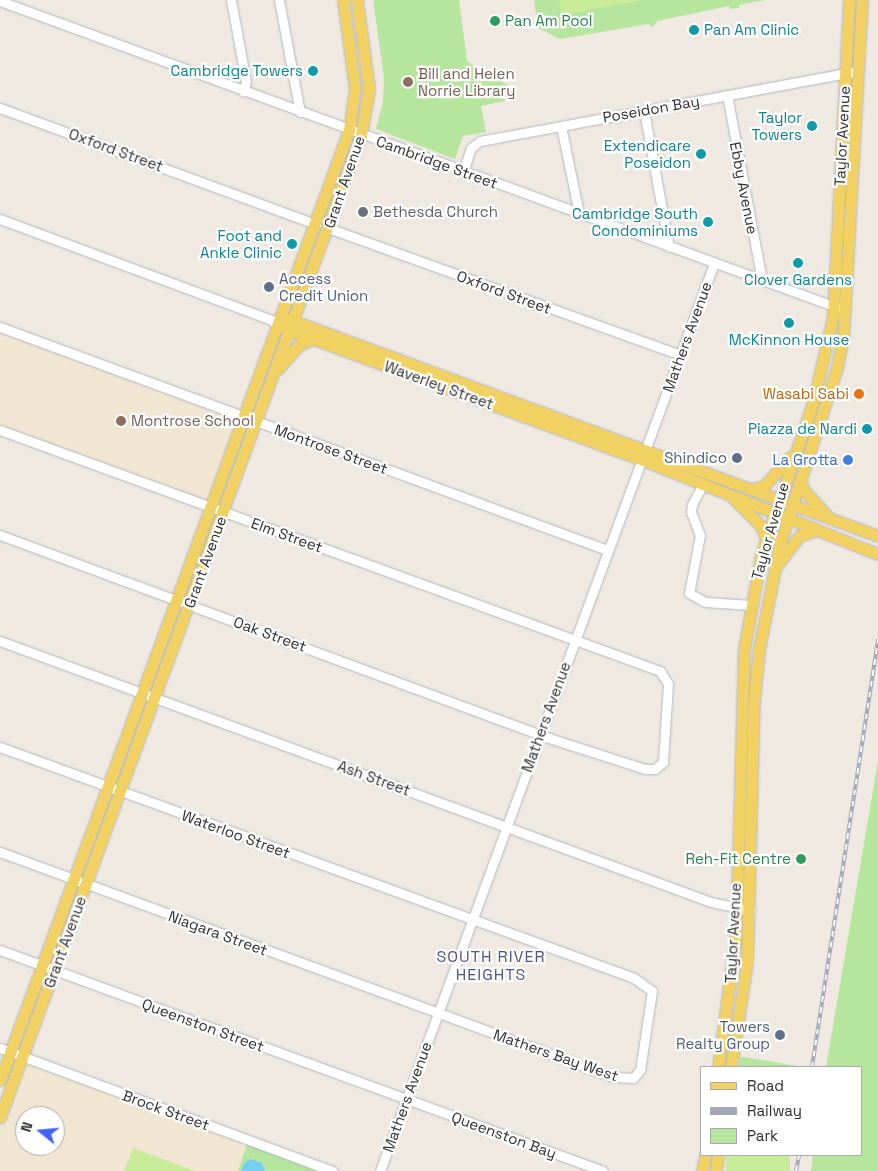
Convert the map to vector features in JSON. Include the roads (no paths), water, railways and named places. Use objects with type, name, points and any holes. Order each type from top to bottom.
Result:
[{"type":"main road","name":"Grant Avenue","points":[[0,1080],[6,1050],[42,965],[212,507],[349,130],[355,89],[343,0]]},
{"type":"main road","name":"Grant Avenue","points":[[0,1117],[361,135],[369,89],[357,0]]},
{"type":"main road","name":"Taylor Avenue","points":[[718,1066],[734,962],[741,691],[751,605],[766,538],[814,399],[834,306],[849,0]]},
{"type":"main road","name":"Taylor Avenue","points":[[731,1066],[747,960],[750,910],[755,685],[774,572],[787,518],[836,371],[846,311],[862,0]]},
{"type":"main road","name":"Waverley Street","points":[[279,321],[643,455],[702,484],[878,554]]},
{"type":"main road","name":"Waverley Street","points":[[292,326],[314,339],[643,455],[752,489],[878,536]]},
{"type":"main road","points":[[274,374],[300,344],[314,339]]},
{"type":"main road","points":[[752,489],[764,486],[795,452]]},
{"type":"main road","points":[[801,476],[802,488],[828,518]]},
{"type":"main road","points":[[730,494],[760,525],[766,538]]},
{"type":"main road","points":[[774,572],[799,536],[816,530]]},
{"type":"main road","points":[[702,1171],[704,1156]]},
{"type":"main road","points":[[716,1171],[718,1156]]},
{"type":"street","points":[[231,0],[246,82],[243,92]]},
{"type":"street","points":[[278,0],[300,112]]},
{"type":"street","name":"Cambridge Street","points":[[0,1],[243,92],[846,311]]},
{"type":"street","name":"Poseidon Bay","points":[[463,172],[472,148],[480,141],[858,71]]},
{"type":"street","name":"Ebby Avenue","points":[[727,95],[762,280]]},
{"type":"street","name":"Oxford Street","points":[[0,108],[316,224]]},
{"type":"street","points":[[644,111],[670,247]]},
{"type":"street","points":[[561,126],[579,214]]},
{"type":"street","name":"Waverley Street","points":[[0,219],[279,321]]},
{"type":"street","name":"Oxford Street","points":[[328,228],[680,356]]},
{"type":"street","name":"Mathers Avenue","points":[[380,1171],[714,263]]},
{"type":"street","name":"Montrose Street","points":[[0,327],[607,550]]},
{"type":"street","name":"Elm Street","points":[[0,430],[665,674],[668,684],[663,762],[655,769],[645,770],[540,734]]},
{"type":"street","points":[[702,484],[692,505],[691,512],[700,535],[689,593],[706,602],[751,605]]},
{"type":"street","name":"Oak Street","points":[[0,535],[540,734]]},
{"type":"street","name":"Ash Street","points":[[0,641],[506,827],[736,908],[750,910]]},
{"type":"street","name":"Waterloo Street","points":[[0,747],[472,920]]},
{"type":"street","name":"Niagara Street","points":[[0,852],[437,1013]]},
{"type":"street","name":"Mathers Bay West","points":[[437,1013],[613,1077],[633,1078],[640,1070],[652,1002],[649,986],[634,978],[472,920]]},
{"type":"street","name":"Queenston Street","points":[[0,950],[406,1100]]},
{"type":"street","name":"Brock Street","points":[[6,1050],[333,1171]]},
{"type":"street","name":"Queenston Bay","points":[[406,1100],[603,1171]]},
{"type":"water","points":[[250,1159],[262,1163],[265,1171],[241,1171],[245,1162]]},
{"type":"railway","points":[[812,1066],[878,639]]},
{"type":"railway","points":[[796,1171],[799,1156]]},
{"type":"place","name":"Pan Am Pool","points":[[495,21]]},
{"type":"place","name":"Pan Am Clinic","points":[[694,30]]},
{"type":"place","name":"Cambridge Towers","points":[[313,71]]},
{"type":"place","name":"Bill and Helen Norrie Library","points":[[408,82]]},
{"type":"place","name":"Taylor Towers","points":[[812,126]]},
{"type":"place","name":"Extendicare Poseidon","points":[[701,154]]},
{"type":"place","name":"Bethesda Church","points":[[363,212]]},
{"type":"place","name":"Cambridge South Condominiums","points":[[708,222]]},
{"type":"place","name":"Foot and Ankle Clinic","points":[[292,244]]},
{"type":"place","name":"Clover Gardens","points":[[798,263]]},
{"type":"place","name":"Access Credit Union","points":[[269,287]]},
{"type":"place","name":"McKinnon House","points":[[789,323]]},
{"type":"place","name":"Wasabi Sabi","points":[[859,394]]},
{"type":"place","name":"Montrose School","points":[[121,421]]},
{"type":"place","name":"Piazza de Nardi","points":[[867,429]]},
{"type":"place","name":"Shindico","points":[[737,458]]},
{"type":"place","name":"La Grotta","points":[[848,460]]},
{"type":"place","name":"Reh-Fit Centre","points":[[801,859]]},
{"type":"place","name":"Towers Realty Group","points":[[780,1035]]},
{"type":"district","name":"SOUTH RIVER HEIGHTS","points":[[491,966]]}]
